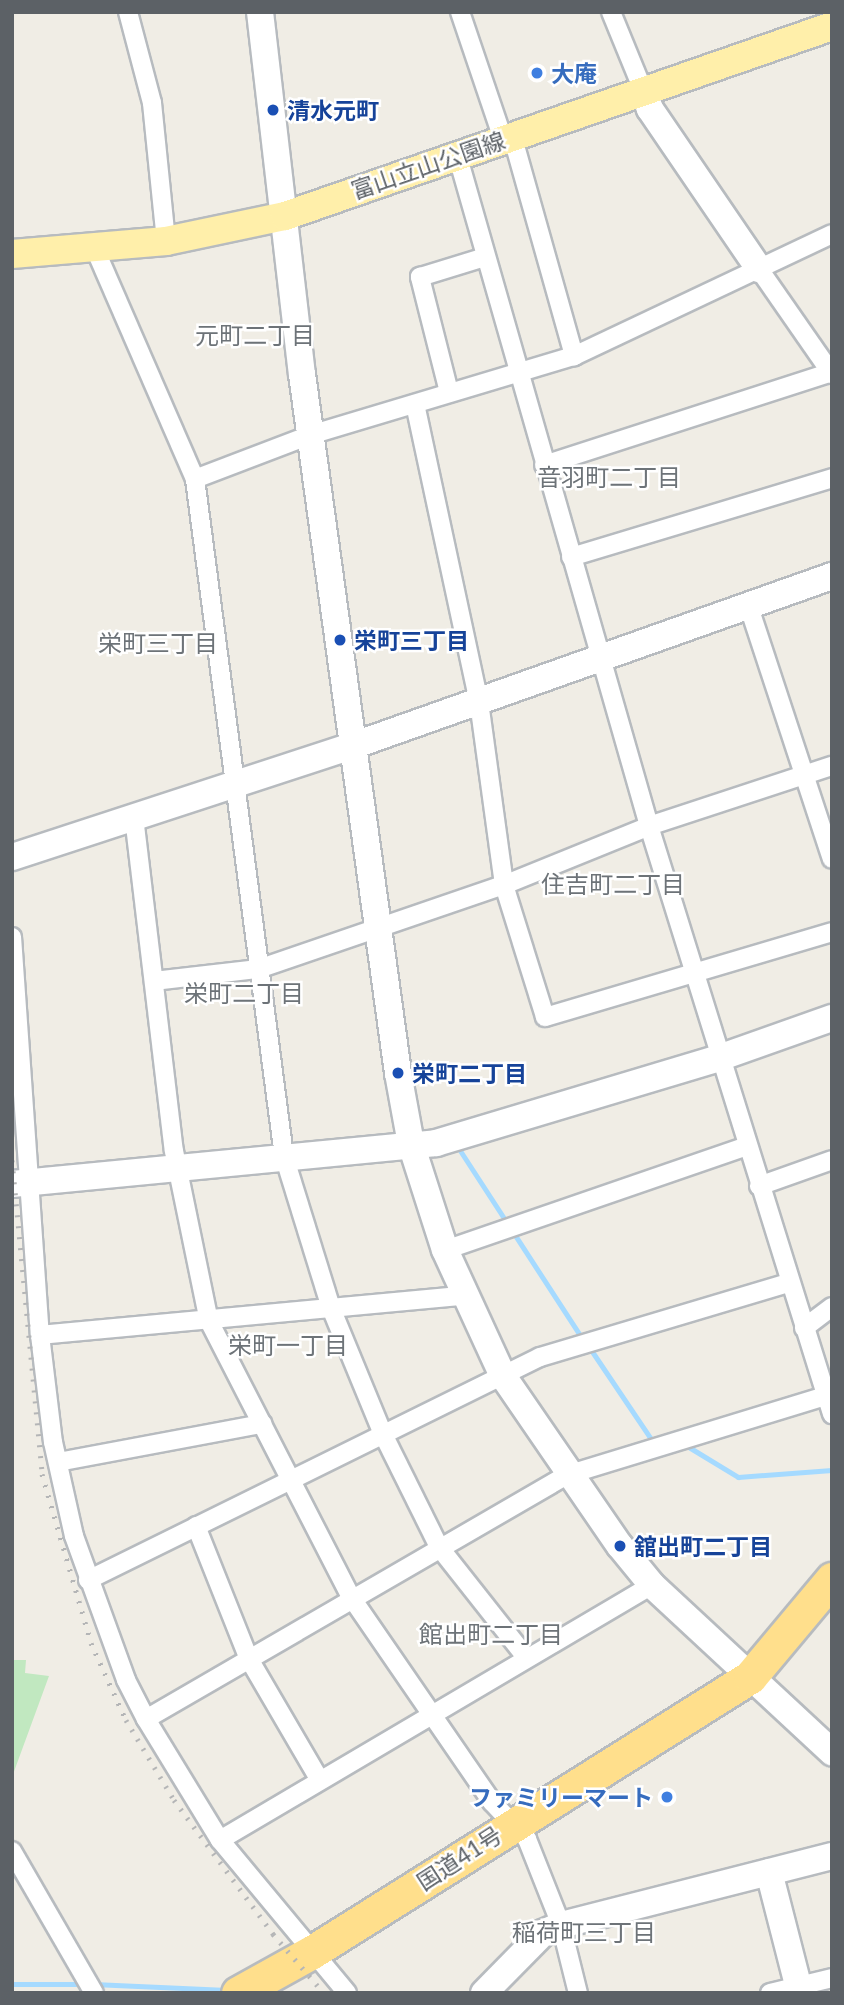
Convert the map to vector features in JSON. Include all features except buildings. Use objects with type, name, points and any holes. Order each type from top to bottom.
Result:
[{"type":"highway","name":"国道41号","points":[[238,1993],[312,1952],[750,1677],[832,1579]]},
{"type":"main road","name":"富山立山公園線","points":[[12,254],[95,250],[166,241],[285,216],[457,154],[832,26]]},
{"type":"street","points":[[128,12],[152,103],[166,241]]},
{"type":"street","points":[[260,12],[310,435],[411,1144],[445,1250],[503,1376],[567,1475],[652,1585],[832,1752]]},
{"type":"street","points":[[460,12],[508,137],[574,356]]},
{"type":"street","points":[[544,465],[831,373],[650,109],[611,12]]},
{"type":"street","points":[[457,154],[517,373],[649,826],[789,1283],[832,1414]]},
{"type":"street","points":[[195,479],[310,435],[574,356],[832,234]]},
{"type":"street","points":[[95,250],[195,479],[284,1156],[331,1308],[383,1434],[439,1547],[526,1657]]},
{"type":"street","points":[[449,392],[419,277],[485,257]]},
{"type":"street","points":[[415,404],[479,702],[504,885],[545,1017],[832,932]]},
{"type":"street","points":[[571,557],[832,478]]},
{"type":"street","points":[[12,857],[355,746],[832,576]]},
{"type":"street","points":[[749,607],[832,859]]},
{"type":"street","points":[[155,981],[258,969],[504,885],[649,826],[832,766]]},
{"type":"street","points":[[134,817],[178,1167],[209,1321],[351,1597],[492,1802],[527,1839],[561,1925],[578,1993]]},
{"type":"street","points":[[12,937],[21,1183],[58,1462],[88,1580],[146,1719],[220,1840],[347,1993]]},
{"type":"street","points":[[21,1183],[436,1143],[719,1058],[832,1018]]},
{"type":"street","points":[[445,1250],[747,1146]]},
{"type":"street","points":[[759,1186],[832,1160]]},
{"type":"street","points":[[88,1580],[540,1357],[789,1283]]},
{"type":"street","points":[[40,1335],[464,1296]]},
{"type":"street","points":[[804,1328],[832,1307]]},
{"type":"street","points":[[146,1719],[351,1597],[567,1475],[826,1396]]},
{"type":"street","points":[[58,1462],[262,1424]]},
{"type":"street","points":[[196,1526],[249,1660],[319,1779]]},
{"type":"street","points":[[220,1840],[319,1779],[652,1585]]},
{"type":"street","points":[[12,1851],[94,1993]]},
{"type":"street","points":[[484,1993],[543,1933],[561,1925],[832,1856]]},
{"type":"street","points":[[769,1871],[799,1989]]},
{"type":"street","points":[[770,1993],[799,1989],[832,1978]]},
{"type":"green space","points":[[12,1660],[26,1660],[25,1673],[49,1676],[12,1777]]},
{"type":"waterway","points":[[459,1149],[583,1340]]},
{"type":"waterway","points":[[589,1347],[651,1439],[660,1441]]},
{"type":"waterway","points":[[687,1446],[738,1477],[832,1470]]},
{"type":"waterway","points":[[12,1984],[83,1984]]},
{"type":"waterway","points":[[93,1984],[227,1990]]},
{"type":"waterway","points":[[268,1992],[282,1993]]},
{"type":"railway","points":[[12,1160],[42,1474],[91,1643],[126,1720],[174,1800],[273,1934],[324,1993]]},
{"type":"place","name":"大庵","points":[[537,73]]},
{"type":"place","name":"清水元町","points":[[273,110]]},
{"type":"place","name":"栄町三丁目","points":[[340,640]]},
{"type":"place","name":"栄町二丁目","points":[[398,1073]]},
{"type":"place","name":"舘出町二丁目","points":[[620,1546]]},
{"type":"place","name":"ファミリーマート","points":[[667,1797]]},
{"type":"district","name":"元町二丁目","points":[[255,335]]},
{"type":"district","name":"音羽町二丁目","points":[[609,477]]},
{"type":"district","name":"栄町三丁目","points":[[158,643]]},
{"type":"district","name":"住吉町二丁目","points":[[613,884]]},
{"type":"district","name":"栄町二丁目","points":[[244,993]]},
{"type":"district","name":"栄町一丁目","points":[[288,1345]]},
{"type":"district","name":"館出町二丁目","points":[[491,1634]]},
{"type":"district","name":"稲荷町三丁目","points":[[584,1932]]}]
